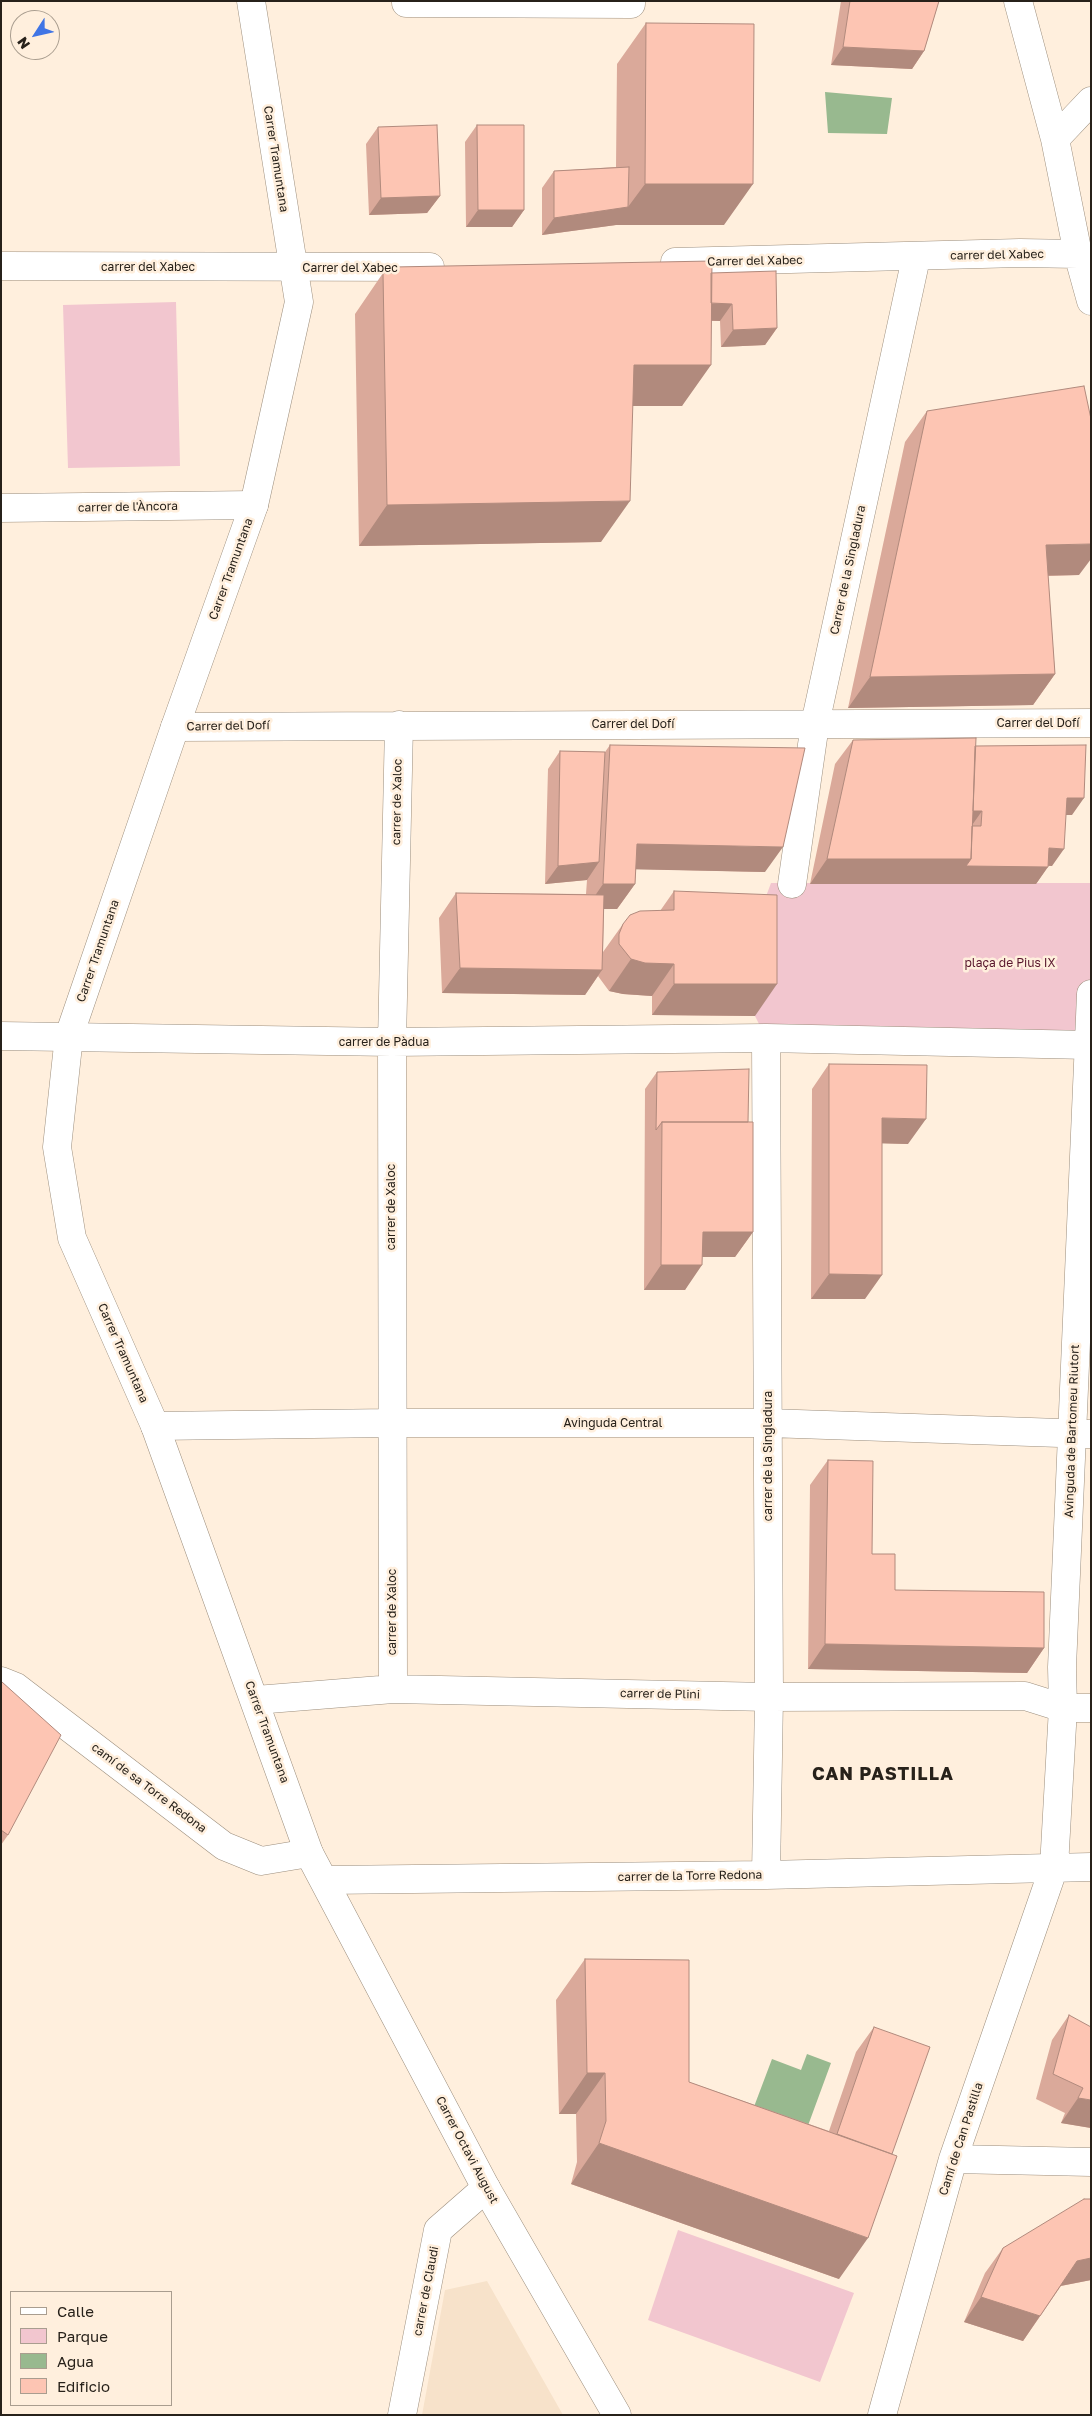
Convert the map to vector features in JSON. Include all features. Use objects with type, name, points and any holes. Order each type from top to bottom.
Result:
[{"type":"street","name":"Carrer Tramuntana","points":[[251,1],[299,302],[254,505],[175,727],[69,1036],[57,1147],[72,1238],[155,1426],[310,1853],[326,1880]]},
{"type":"street","points":[[406,1],[406,3],[631,3]]},
{"type":"street","points":[[1018,1],[1055,139],[1078,254],[1091,301]]},
{"type":"street","points":[[1055,139],[1091,100]]},
{"type":"street","name":"carrer del Xabec","points":[[916,258],[1020,253],[1078,254]]},
{"type":"street","name":"Carrer del Xabec","points":[[650,263],[916,258]]},
{"type":"street","name":"Carrer de la Singladura","points":[[792,884],[815,724],[916,258]]},
{"type":"street","name":"carrer del Xabec","points":[[1,266],[294,268]]},
{"type":"street","name":"Carrer del Xabec","points":[[294,268],[453,267]]},
{"type":"street","name":"carrer de l'Àncora","points":[[1,508],[254,505]]},
{"type":"street","name":"Carrer del Dofí","points":[[175,727],[1091,723]]},
{"type":"street","name":"carrer de Xaloc","points":[[393,1689],[391,1423],[392,1042],[399,725]]},
{"type":"street","name":"Avinguda de Bartomeu Riutort","points":[[1054,1867],[1063,1708],[1062,1667],[1081,1434],[1091,994]]},
{"type":"street","name":"carrer de Pàdua","points":[[1,1036],[392,1042],[766,1038]]},
{"type":"street","points":[[766,1038],[1089,1055]]},
{"type":"street","name":"carrer de la Singladura","points":[[766,1038],[769,1696],[766,1875]]},
{"type":"street","name":"Avinguda Central","points":[[155,1426],[391,1423],[768,1424],[1081,1434]]},
{"type":"street","name":"camí de sa Torre Redona","points":[[1,1681],[16,1687],[224,1846],[261,1861],[310,1853]]},
{"type":"street","name":"carrer de Plini","points":[[256,1700],[393,1689],[769,1696],[1025,1696],[1063,1708],[1091,1708]]},
{"type":"street","name":"carrer de la Torre Redona","points":[[326,1880],[766,1875],[1054,1867],[1091,1868]]},
{"type":"street","name":"Camí de Can Pastilla","points":[[882,2415],[953,2159],[1054,1867]]},
{"type":"street","name":"Carrer Octavi August","points":[[326,1880],[486,2188],[617,2415]]},
{"type":"street","points":[[953,2159],[1091,2162]]},
{"type":"street","name":"carrer de Claudi","points":[[402,2415],[438,2230],[486,2188]]},
{"type":"shaded area","points":[[487,2281],[563,2415],[422,2415],[445,2290]]},
{"type":"green space","points":[[176,302],[180,466],[68,468],[63,305]]},
{"type":"green space","name":"plaça de Pius IX","points":[[771,883],[1091,883],[1091,994],[1088,1045],[766,1038],[755,1016],[755,926]]},
{"type":"green space","points":[[678,2230],[854,2293],[820,2382],[648,2320]]},
{"type":"water","points":[[825,92],[892,98],[887,134],[828,133]]},
{"type":"water","points":[[807,2054],[831,2063],[806,2131],[752,2112],[772,2059],[801,2070]]},
{"type":"building","points":[[850,1],[939,1],[924,51],[843,47]]},
{"type":"building","points":[[646,23],[754,24],[753,184],[645,184]]},
{"type":"building","points":[[437,125],[440,196],[381,198],[378,127]]},
{"type":"building","points":[[477,125],[524,125],[524,210],[478,210]]},
{"type":"building","points":[[629,167],[628,207],[554,218],[554,171]]},
{"type":"building","points":[[712,261],[711,365],[634,365],[630,501],[387,505],[383,273],[393,273],[393,267]]},
{"type":"building","points":[[776,271],[777,328],[733,330],[732,304],[711,303],[711,273]]},
{"type":"building","points":[[1084,386],[1091,419],[1091,544],[1046,545],[1055,674],[870,677],[927,411]]},
{"type":"building","points":[[976,738],[971,859],[827,859],[853,740]]},
{"type":"building","points":[[610,745],[805,748],[783,847],[637,844],[635,884],[603,884]]},
{"type":"building","points":[[1086,745],[1084,798],[1067,798],[1064,849],[1049,848],[1048,867],[966,866],[971,859],[972,826],[981,826],[982,811],[973,811],[975,746]]},
{"type":"building","points":[[560,751],[605,752],[599,862],[558,866]]},
{"type":"building","points":[[674,891],[777,895],[777,984],[674,984],[674,964],[645,963],[631,959],[619,944],[619,934],[623,924],[630,915],[640,911],[674,910]]},
{"type":"building","points":[[456,893],[604,895],[602,970],[460,968]]},
{"type":"building","points":[[829,1064],[927,1065],[926,1119],[882,1118],[882,1275],[829,1274]]},
{"type":"building","points":[[749,1069],[748,1122],[662,1122],[656,1130],[657,1072]]},
{"type":"building","points":[[662,1122],[753,1122],[753,1232],[703,1232],[702,1265],[661,1265]]},
{"type":"building","points":[[828,1460],[873,1461],[872,1554],[895,1554],[895,1590],[1044,1592],[1044,1648],[825,1644]]},
{"type":"building","points":[[1,1682],[61,1735],[8,1835],[1,1830]]},
{"type":"building","points":[[585,1959],[689,1960],[689,2082],[897,2156],[868,2238],[599,2143],[606,2121],[605,2073],[587,2073]]},
{"type":"building","points":[[1069,2015],[1091,2027],[1091,2100],[1078,2098],[1083,2088],[1053,2074]]},
{"type":"building","points":[[874,2027],[930,2047],[892,2154],[837,2134]]},
{"type":"building","points":[[1084,2199],[1091,2199],[1091,2258],[1077,2261],[1040,2316],[981,2297],[1003,2248]]},
{"type":"district","name":"CAN PASTILLA","points":[[883,1774]]}]
